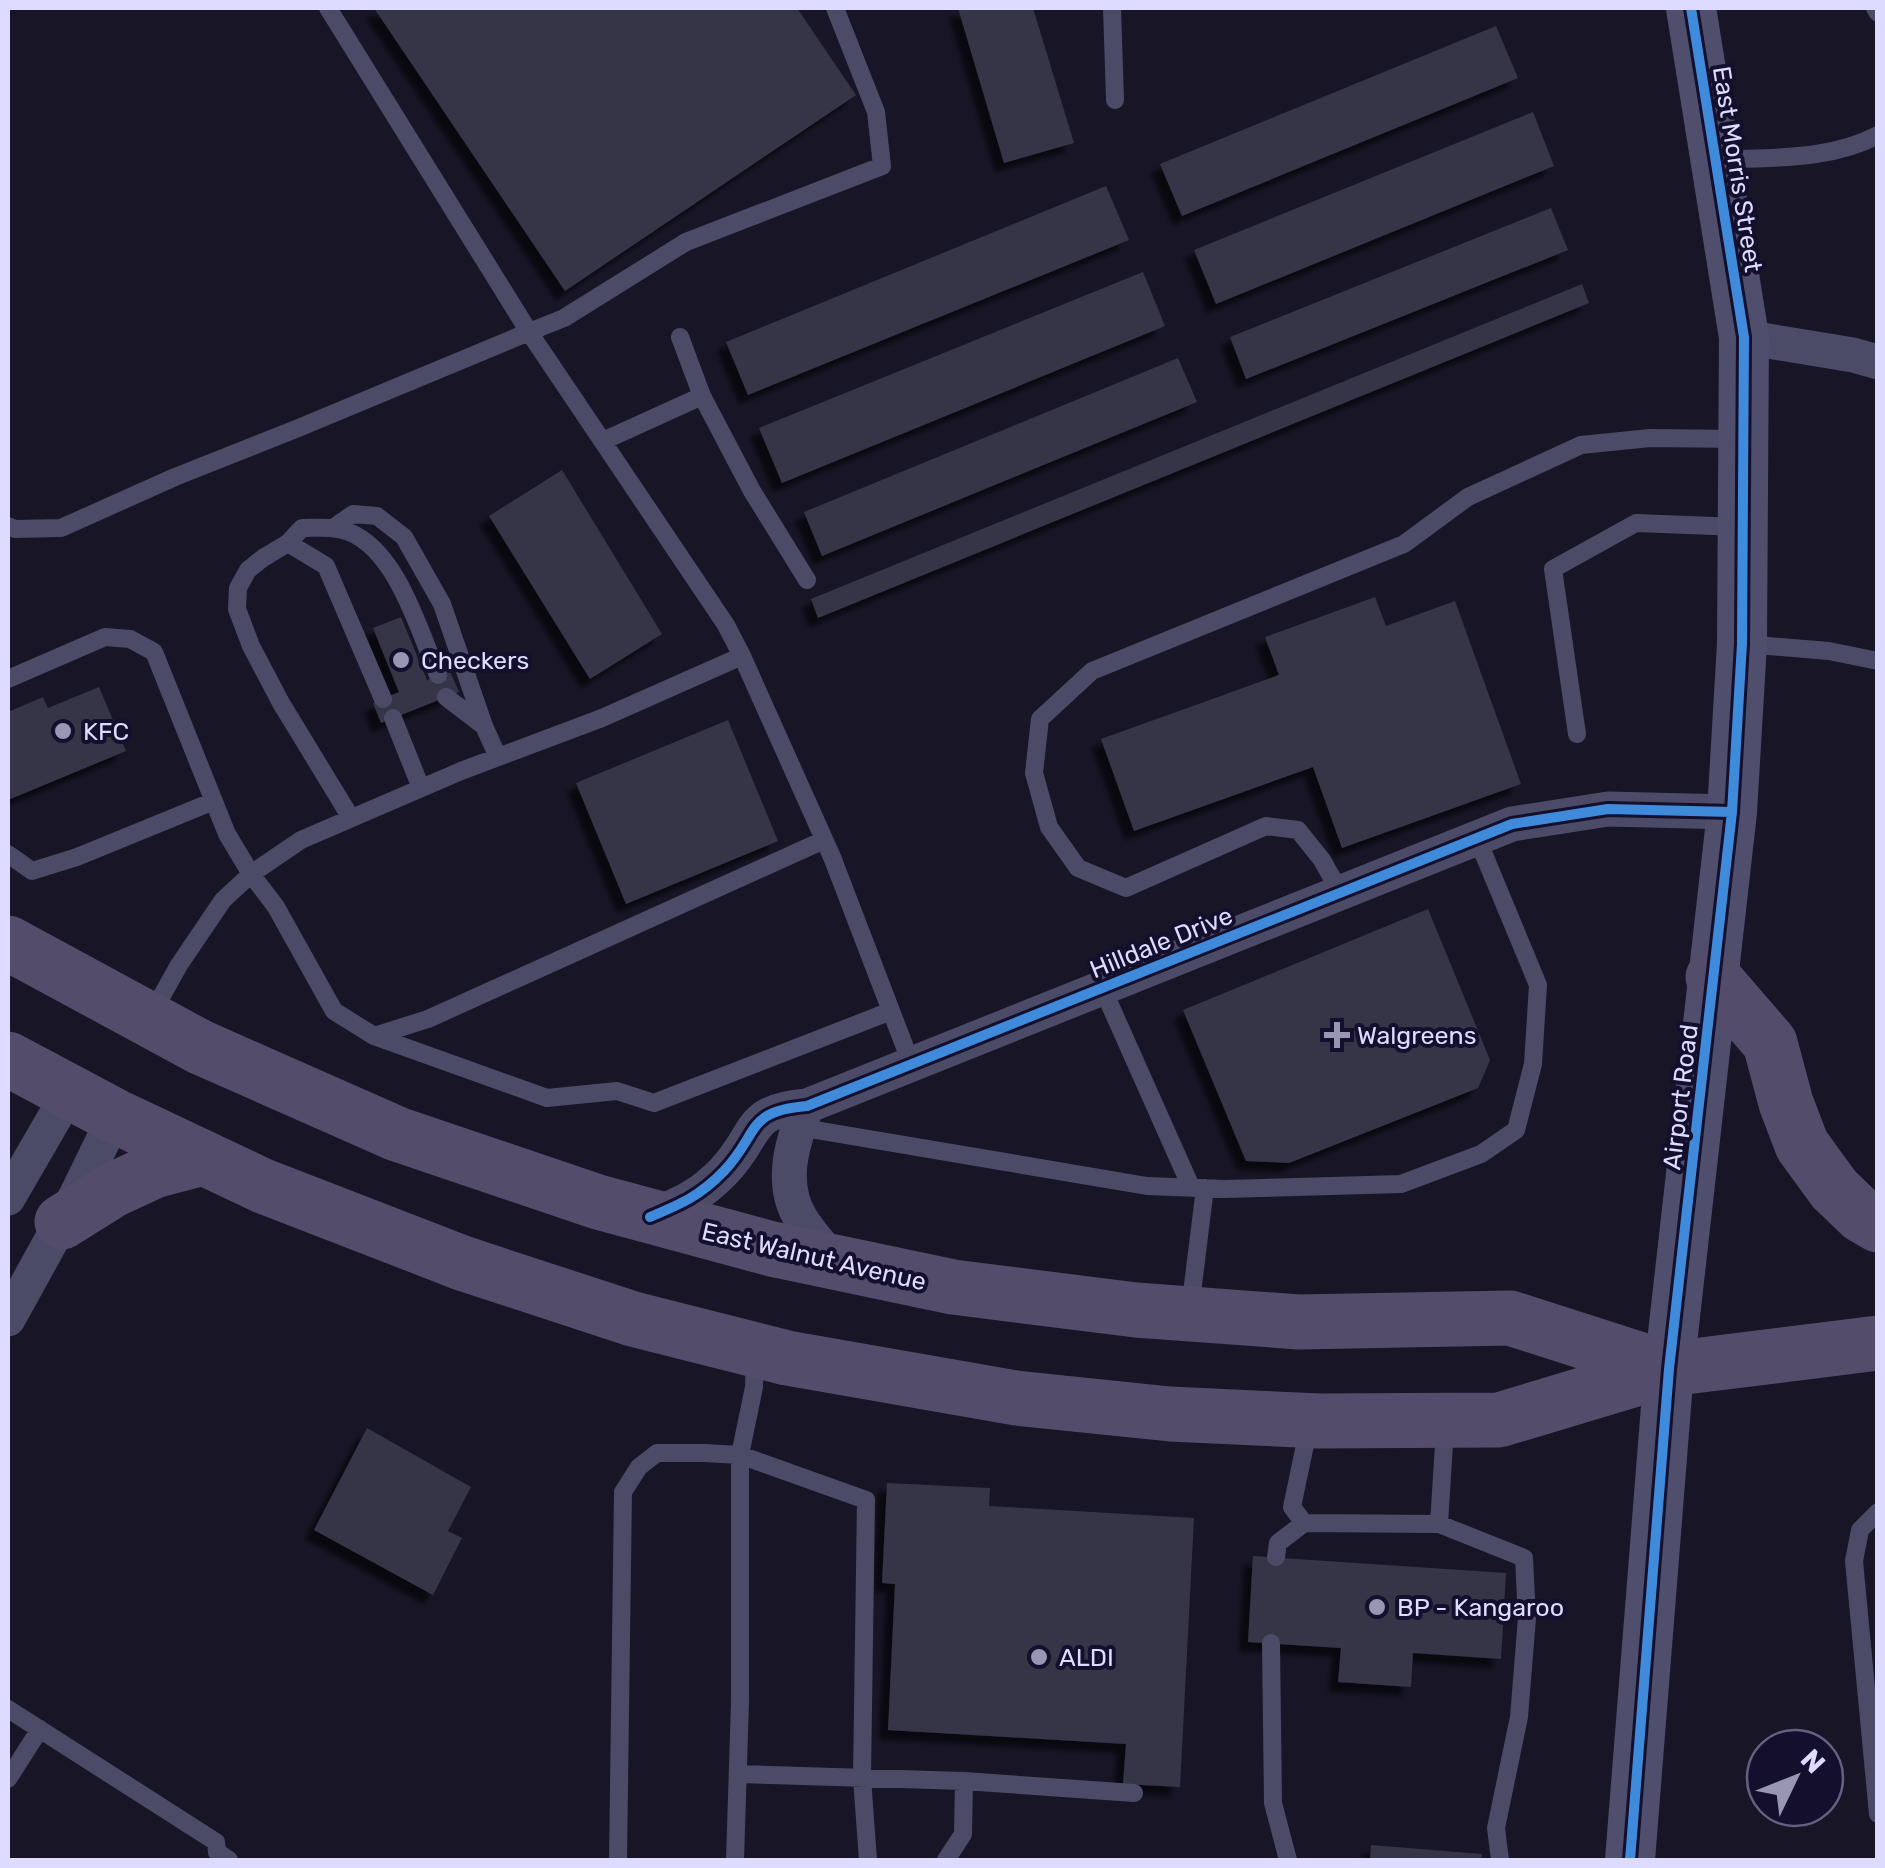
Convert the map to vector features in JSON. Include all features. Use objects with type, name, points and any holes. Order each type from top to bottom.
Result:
[{"type":"main road","name":"East Morris Street","points":[[1692,8],[1744,337]]},
{"type":"main road","name":"Airport Road","points":[[1633,1858],[1669,1368],[1732,812],[1742,644],[1744,337]]},
{"type":"main road","name":"East Walnut Avenue","points":[[8,944],[200,1047],[397,1134],[598,1202],[772,1249],[953,1287],[1136,1310],[1299,1322],[1510,1318],[1669,1368]]},
{"type":"main road","points":[[1714,977],[1770,1044],[1802,1144],[1834,1189],[1861,1215],[1878,1225]]},
{"type":"main road","name":"East Walnut Avenue","points":[[8,1059],[263,1186],[462,1263],[633,1318],[787,1358],[1016,1398],[1170,1414],[1310,1420],[1499,1420],[1669,1368],[1878,1343]]},
{"type":"main road","points":[[62,1222],[140,1177],[203,1158]]},
{"type":"street","points":[[1744,337],[1878,362]]},
{"type":"street","name":"Hilldale Drive","points":[[650,1217],[692,1199],[723,1172],[763,1116],[782,1108],[803,1116],[911,1063],[1512,824],[1608,810],[1732,812]]},
{"type":"street","points":[[8,1198],[93,1104]]},
{"type":"street","points":[[8,1319],[62,1222],[93,1104]]},
{"type":"street","points":[[803,1116],[791,1154],[789,1194],[800,1218],[835,1263]]},
{"type":"lane","points":[[328,8],[529,332],[726,625],[824,840],[911,1063]]},
{"type":"lane","points":[[8,526],[61,528],[175,477],[564,318],[686,242],[882,166],[876,112],[835,8]]},
{"type":"lane","points":[[1112,8],[1115,100]]},
{"type":"lane","points":[[1716,160],[1814,154],[1857,146],[1878,135]]},
{"type":"lane","points":[[680,337],[702,396],[752,491],[807,580]]},
{"type":"lane","points":[[603,441],[702,396]]},
{"type":"lane","points":[[1340,892],[1322,860],[1298,830],[1266,826],[1126,888],[1078,868],[1049,827],[1034,773],[1040,720],[1092,671],[1404,544],[1468,497],[1581,445],[1650,438],[1743,439]]},
{"type":"lane","points":[[333,528],[353,514],[377,516],[404,537],[442,604],[498,757]]},
{"type":"lane","points":[[1577,734],[1553,569],[1636,523],[1744,527]]},
{"type":"lane","points":[[351,818],[251,646],[236,609],[238,588],[248,570],[288,543],[302,528],[348,531],[372,544],[394,572],[438,675]]},
{"type":"lane","points":[[288,543],[326,566],[383,699]]},
{"type":"lane","points":[[8,679],[105,638],[130,639],[154,652],[227,834],[276,908],[334,1011],[374,1036],[547,1098],[617,1091],[654,1103],[891,1010]]},
{"type":"lane","points":[[1742,644],[1829,651],[1878,661]]},
{"type":"lane","points":[[149,1020],[179,965],[224,900],[251,874],[301,840],[421,788],[602,718],[742,656]]},
{"type":"lane","points":[[446,697],[484,726]]},
{"type":"lane","points":[[393,718],[421,788]]},
{"type":"lane","points":[[8,854],[32,871],[78,857],[214,801]]},
{"type":"lane","points":[[803,1116],[1147,1186],[1402,1184],[1481,1154],[1516,1130],[1534,1064],[1538,985],[1477,838]]},
{"type":"lane","points":[[374,1036],[428,1019],[824,840]]},
{"type":"lane","points":[[1102,987],[1198,1188],[1190,1314]]},
{"type":"lane","points":[[734,1860],[740,1702],[740,1455],[754,1387],[755,1350]]},
{"type":"lane","points":[[1304,1523],[1292,1506],[1310,1420]]},
{"type":"lane","points":[[1439,1524],[1445,1420]]},
{"type":"lane","points":[[618,1860],[623,1492],[639,1467],[657,1454],[740,1455],[866,1500],[862,1778],[868,1860]]},
{"type":"lane","points":[[1878,1512],[1860,1530],[1854,1561],[1871,1675],[1878,1814]]},
{"type":"lane","points":[[1276,1557],[1278,1543],[1304,1523],[1439,1524],[1524,1558],[1528,1618],[1518,1717],[1496,1828],[1500,1860]]},
{"type":"lane","points":[[1272,1643],[1273,1803],[1288,1860]]},
{"type":"lane","points":[[8,1709],[216,1842],[217,1852],[230,1860]]},
{"type":"lane","points":[[8,1779],[40,1730]]},
{"type":"lane","points":[[738,1774],[1134,1793]]},
{"type":"lane","points":[[946,1860],[963,1834],[964,1782]]},
{"type":"building","points":[[374,8],[797,8],[856,95],[565,291]]},
{"type":"building","points":[[958,8],[1033,8],[1074,143],[1004,163]]},
{"type":"building","points":[[1496,26],[1518,78],[1182,216],[1160,164]]},
{"type":"building","points":[[1533,112],[1554,166],[1216,304],[1194,250]]},
{"type":"building","points":[[1106,186],[1129,240],[748,395],[726,342]]},
{"type":"building","points":[[1551,208],[1568,250],[1246,379],[1230,337]]},
{"type":"building","points":[[1143,272],[1165,326],[782,483],[759,428]]},
{"type":"building","points":[[1582,284],[1589,303],[818,618],[811,599]]},
{"type":"building","points":[[1178,358],[1197,402],[822,556],[804,512]]},
{"type":"building","points":[[562,470],[662,634],[590,679],[489,516]]},
{"type":"building","points":[[1375,597],[1386,626],[1455,601],[1521,784],[1342,848],[1313,767],[1134,831],[1101,739],[1279,675],[1265,637]]},
{"type":"building","points":[[401,617],[427,680],[450,671],[459,692],[381,723],[373,703],[399,692],[373,628]]},
{"type":"building","name":"KFC","points":[[99,687],[126,751],[8,800],[8,712],[43,697],[48,708]]},
{"type":"building","points":[[728,720],[778,841],[626,904],[576,783]]},
{"type":"building","name":"Walgreens","points":[[1428,909],[1490,1060],[1478,1088],[1289,1163],[1246,1161],[1183,1010]]},
{"type":"building","points":[[367,1428],[471,1487],[448,1531],[462,1538],[433,1595],[314,1530]]},
{"type":"building","name":"ALDI","points":[[887,1483],[990,1488],[989,1506],[1194,1518],[1180,1787],[1123,1784],[1126,1744],[888,1730],[895,1584],[882,1583]]},
{"type":"building","name":"BP - Kangaroo","points":[[1253,1556],[1506,1573],[1501,1659],[1413,1653],[1411,1687],[1338,1682],[1341,1648],[1248,1642]]},
{"type":"building","points":[[1371,1845],[1482,1854],[1481,1860],[1370,1860]]},
{"type":"cycle path","points":[[1630,1860],[1669,1369],[1732,812],[1742,644],[1744,337],[1691,8]]},
{"type":"cycle path","points":[[650,1217],[707,1187],[735,1158],[756,1126],[773,1113],[807,1106],[1512,824],[1608,809],[1732,812]]},
{"type":"place","name":"Checkers","points":[[401,660]]},
{"type":"place","name":"KFC","points":[[63,731]]},
{"type":"place","name":"Walgreens","points":[[1337,1035]]},
{"type":"place","name":"BP - Kangaroo","points":[[1377,1607]]},
{"type":"place","name":"ALDI","points":[[1039,1657]]}]
